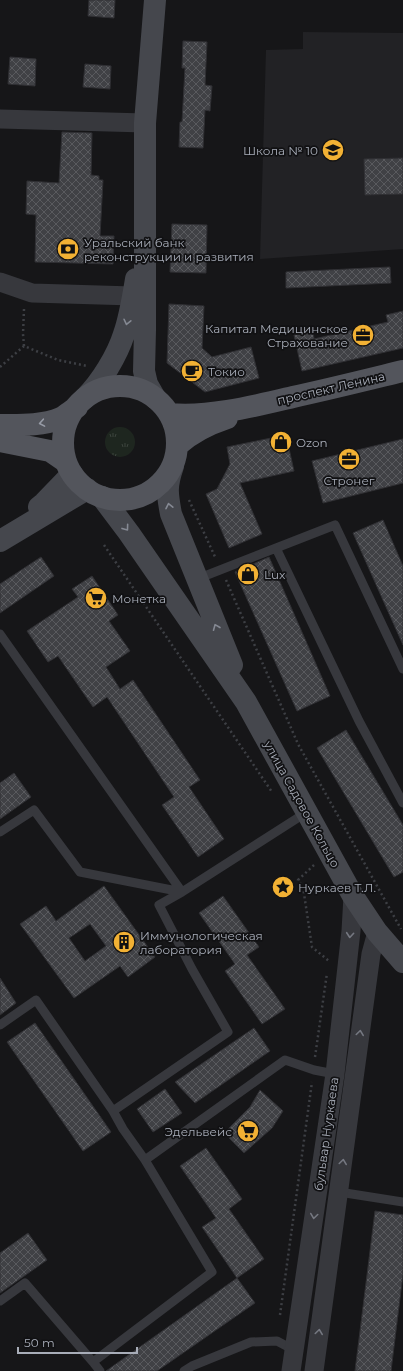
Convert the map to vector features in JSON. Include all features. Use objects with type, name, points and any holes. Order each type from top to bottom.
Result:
[{"type":"main road","points":[[155,0],[145,123],[146,229],[144,371],[147,384],[155,398]]},
{"type":"main road","points":[[82,481],[64,450],[66,428],[70,417],[96,387],[108,369],[124,335],[146,229]]},
{"type":"main road","name":"проспект Ленина","points":[[169,414],[182,416],[206,414],[258,405],[403,371]]},
{"type":"main road","points":[[0,425],[42,424],[61,418],[102,390],[120,386],[144,392],[155,398],[163,405],[174,424],[178,445],[173,466],[166,478],[156,488],[143,496],[130,500],[115,500],[82,481],[50,451],[0,440]]},
{"type":"main road","name":"проспект Ленина","points":[[178,445],[186,437],[209,424],[258,405]]},
{"type":"main road","name":"улица Садовое Кольцо","points":[[173,466],[168,483],[167,496],[171,514],[246,702]]},
{"type":"main road","points":[[0,535],[44,503],[82,481]]},
{"type":"main road","points":[[0,541],[82,481]]},
{"type":"main road","name":"улица Садовое Кольцо","points":[[82,481],[129,533],[246,702],[352,896],[377,932],[403,962]]},
{"type":"street","points":[[0,119],[145,123]]},
{"type":"street","points":[[0,282],[32,293],[133,296]]},
{"type":"street","name":"бульвар Нуркаева","points":[[291,1371],[335,1074],[351,931],[352,896]]},
{"type":"street","name":"бульвар Нуркаева","points":[[314,1371],[371,954],[377,932]]},
{"type":"lane","points":[[197,579],[335,525],[403,669]]},
{"type":"lane","points":[[276,548],[359,721],[403,803]]},
{"type":"lane","points":[[0,634],[182,892]]},
{"type":"lane","points":[[0,832],[34,810],[80,872],[182,892]]},
{"type":"lane","points":[[113,1111],[228,1032],[192,969],[159,905],[182,892],[307,812]]},
{"type":"lane","points":[[0,1025],[36,1000],[113,1111],[123,1129],[146,1160],[212,1272],[93,1362]]},
{"type":"lane","points":[[146,1160],[285,1060],[314,1070],[335,1074]]},
{"type":"lane","points":[[339,1192],[403,1202]]},
{"type":"lane","points":[[0,1300],[25,1283],[100,1371]]},
{"type":"lane","points":[[189,1369],[251,1342],[277,1341],[294,1350]]},
{"type":"path","points":[[24,307],[24,346]]},
{"type":"path","points":[[24,346],[58,360],[87,366]]},
{"type":"path","points":[[0,366],[24,346]]},
{"type":"path","points":[[188,499],[298,744],[403,933]]},
{"type":"path","points":[[104,545],[275,796]]},
{"type":"path","points":[[319,870],[316,863],[298,880],[303,887],[312,947],[329,961],[330,954]]},
{"type":"path","points":[[277,1341],[328,969]]},
{"type":"shaded area","name":"Школа № 10","points":[[303,32],[403,33],[403,249],[260,259],[266,50],[303,49]]},
{"type":"green space","points":[[120,427],[131,431],[135,442],[131,453],[120,457],[109,453],[105,442],[109,431]]},
{"type":"building","points":[[89,0],[115,0],[114,18],[88,16]]},
{"type":"building","points":[[183,41],[207,42],[205,85],[212,86],[210,111],[205,110],[203,148],[179,147],[185,68],[182,68]]},
{"type":"building","points":[[10,57],[36,59],[35,86],[8,84]]},
{"type":"building","points":[[85,64],[111,66],[110,89],[83,87]]},
{"type":"building","points":[[62,132],[92,133],[91,175],[99,176],[99,180],[103,180],[100,236],[114,236],[113,264],[35,262],[36,215],[26,214],[27,181],[59,183]]},
{"type":"building","points":[[403,158],[403,194],[365,195],[364,159]]},
{"type":"building","points":[[172,224],[207,225],[206,273],[170,272]]},
{"type":"building","points":[[390,267],[391,283],[286,288],[286,272]]},
{"type":"building","points":[[169,304],[204,306],[202,348],[212,357],[251,347],[259,378],[205,392],[167,363]]},
{"type":"building","points":[[403,311],[403,348],[302,371],[294,335],[313,331],[314,339],[388,322],[386,315]]},
{"type":"building","points":[[286,435],[294,471],[240,483],[262,534],[229,548],[206,494],[217,489],[230,464],[227,447]]},
{"type":"building","points":[[403,439],[403,483],[323,503],[312,461]]},
{"type":"building","points":[[383,520],[403,566],[403,645],[353,533]]},
{"type":"building","points":[[41,557],[54,576],[0,613],[0,584]]},
{"type":"building","points":[[269,557],[330,696],[297,711],[235,572]]},
{"type":"building","points":[[92,576],[118,615],[109,621],[130,651],[106,667],[120,689],[133,680],[200,780],[189,787],[224,839],[198,857],[162,805],[174,797],[107,697],[93,707],[58,656],[48,662],[27,631],[78,597],[72,589]]},
{"type":"building","points":[[346,730],[403,825],[403,872],[394,877],[317,748]]},
{"type":"building","points":[[14,773],[31,797],[0,819],[0,783]]},
{"type":"building","name":"Иммунологическая лаборатория","points":[[104,886],[155,957],[128,977],[120,966],[74,998],[20,924],[46,906],[56,921]],"holes":[[[90,924],[106,946],[85,961],[69,938]]]},
{"type":"building","points":[[223,896],[259,947],[247,955],[285,1009],[262,1024],[225,971],[235,964],[199,913]]},
{"type":"building","points":[[0,978],[16,1003],[0,1015]]},
{"type":"building","points":[[35,1023],[111,1132],[83,1151],[7,1042]]},
{"type":"building","points":[[254,1028],[270,1051],[195,1103],[175,1082]]},
{"type":"building","points":[[165,1089],[182,1113],[153,1132],[137,1109]]},
{"type":"building","name":"Эдельвейс","points":[[260,1090],[283,1111],[272,1128],[244,1153],[224,1133],[250,1107]]},
{"type":"building","points":[[206,1148],[242,1199],[229,1209],[264,1259],[237,1278],[202,1227],[216,1218],[180,1166]]},
{"type":"building","points":[[375,1211],[403,1215],[403,1274],[391,1371],[355,1371]]},
{"type":"building","points":[[28,1233],[47,1260],[0,1293],[0,1253]]},
{"type":"building","points":[[237,1278],[255,1303],[157,1371],[106,1371]]},
{"type":"place","name":"Школа № 10","points":[[333,150]]},
{"type":"place","name":"Уральский банк реконструкции и развития","points":[[68,249]]},
{"type":"place","name":"Капитал Медицинское Страхование","points":[[363,335]]},
{"type":"place","name":"Токио","points":[[192,371]]},
{"type":"place","name":"Ozon","points":[[281,442]]},
{"type":"place","name":"Стронег","points":[[349,459]]},
{"type":"place","name":"Lux","points":[[248,574]]},
{"type":"place","name":"Монетка","points":[[96,598]]},
{"type":"place","name":"Нуркаев Т.Л.","points":[[283,887]]},
{"type":"place","name":"Иммунологическая лаборатория","points":[[124,942]]},
{"type":"place","name":"Эдельвейс","points":[[248,1131]]}]
